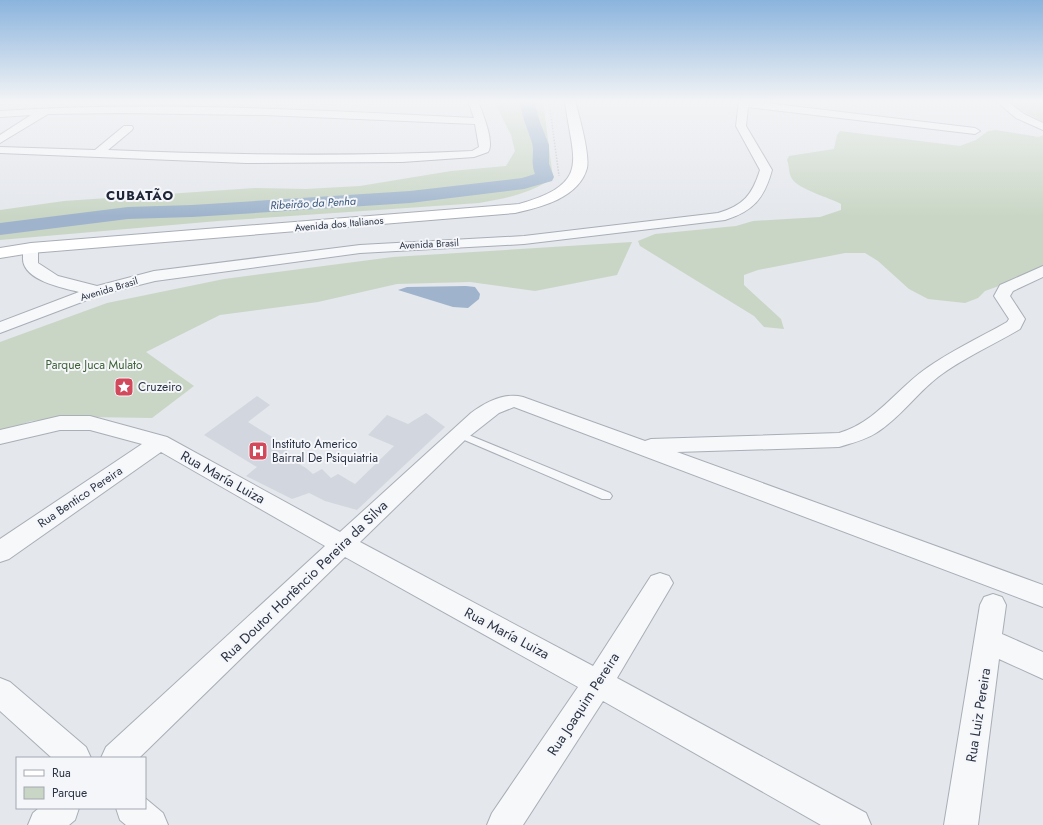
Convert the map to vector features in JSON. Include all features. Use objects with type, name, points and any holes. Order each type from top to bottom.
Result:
[{"type":"main road","name":"Avenida dos Italianos","points":[[5,253],[31,248],[515,209],[536,204],[559,193],[572,183],[580,167],[577,140]]},
{"type":"street","points":[[97,154],[114,140]]},
{"type":"street","points":[[0,150],[246,159],[402,158],[474,154],[484,150],[483,140]]},
{"type":"street","name":"Avenida Brasil","points":[[0,328],[97,290],[154,276],[360,249],[410,245],[524,240],[720,217],[738,212],[756,197],[762,186],[766,170],[749,140]]},
{"type":"street","points":[[31,248],[30,264],[38,273],[69,286],[97,290]]},
{"type":"street","points":[[639,446],[839,440],[866,431],[881,422],[929,375],[970,348],[1014,325],[1017,319],[1002,296],[1003,292],[1006,288],[1043,271]]},
{"type":"street","name":"Rua Doutor Hortêncio Pereira da Silva","points":[[118,757],[459,434],[493,406],[504,402],[516,401],[639,446]]},
{"type":"street","name":"Rua María Luiza","points":[[0,437],[60,423],[90,423],[160,442],[342,544],[598,683],[854,825]]},
{"type":"street","name":"Rua Bentico Pereira","points":[[0,552],[160,442]]},
{"type":"street","points":[[639,446],[1043,596]]},
{"type":"street","name":"Rua Joaquim Pereira","points":[[504,825],[598,683],[660,583]]},
{"type":"street","name":"Rua Luiz Pereira","points":[[961,825],[989,641],[993,604]]},
{"type":"street","points":[[989,641],[1043,666]]},
{"type":"street","points":[[0,692],[74,757]]},
{"type":"street","points":[[45,825],[62,809]]},
{"type":"street","points":[[133,809],[151,825]]},
{"type":"lane","points":[[459,434],[606,496]]},
{"type":"path","points":[[554,140],[559,178]]},
{"type":"shaded area","name":"Instituto Americo Bairral De Psiquiatria","points":[[257,396],[270,405],[248,422],[290,448],[282,454],[306,468],[313,474],[322,469],[331,478],[338,474],[355,484],[394,446],[368,435],[387,415],[408,424],[426,413],[445,427],[357,510],[325,501],[309,493],[292,499],[246,476],[257,467],[204,435]]},
{"type":"green space","points":[[512,140],[548,140],[553,178],[526,192],[479,203],[218,221],[0,240],[0,210],[64,201],[255,188],[306,189],[360,186],[451,171],[506,166],[515,151]]},
{"type":"green space","points":[[836,140],[908,140],[960,146],[976,140],[1043,140],[1043,274],[1010,282],[985,291],[978,298],[965,303],[928,299],[909,289],[878,261],[865,253],[845,253],[758,270],[744,275],[744,285],[781,319],[784,329],[764,327],[754,316],[640,246],[638,241],[655,234],[736,226],[753,221],[820,217],[841,210],[841,204],[801,187],[796,183],[790,175],[787,160],[789,156],[834,149]]},
{"type":"green space","name":"Parque Juca Mulato","points":[[632,242],[617,275],[535,291],[470,282],[397,284],[318,302],[220,315],[146,352],[194,386],[152,418],[88,417],[31,421],[0,432],[0,342],[107,303],[224,279],[393,257]]},
{"type":"water","points":[[407,287],[475,287],[480,294],[479,299],[468,308],[453,307],[398,290]]},
{"type":"waterway","name":"Ribeirão da Penha","points":[[0,229],[128,213],[192,211],[410,197],[494,188],[524,183],[545,177],[540,164],[541,145],[539,140]]},
{"type":"place","name":"Cruzeiro","points":[[124,387]]},
{"type":"place","name":"Instituto Americo Bairral De Psiquiatria","points":[[258,451]]},
{"type":"district","name":"CUBATÃO","points":[[140,195]]}]
